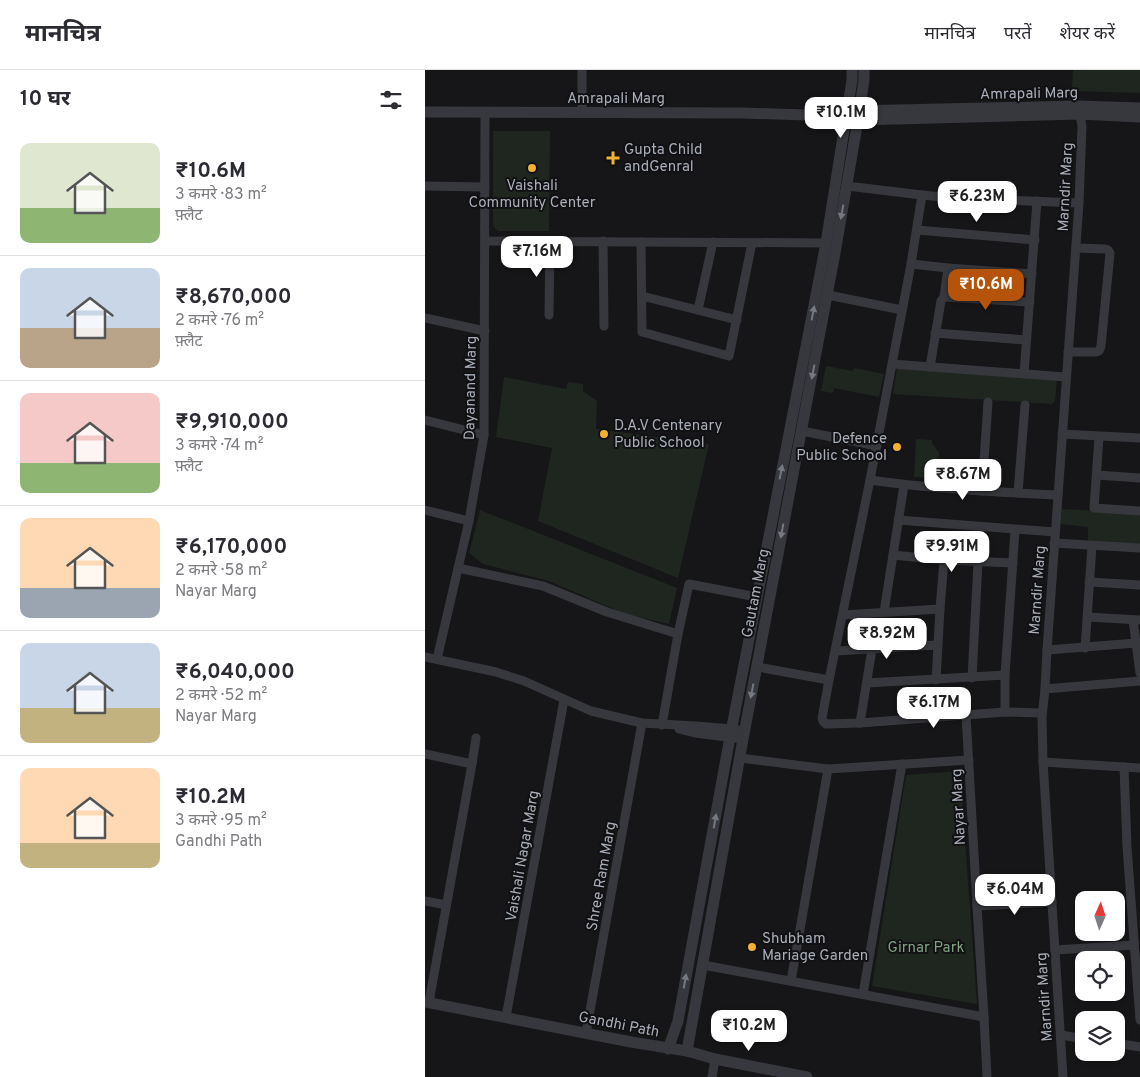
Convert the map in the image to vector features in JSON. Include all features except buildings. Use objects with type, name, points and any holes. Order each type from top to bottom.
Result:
[{"type":"street","points":[[582,70],[582,113]]},
{"type":"street","points":[[859,115],[864,70]]},
{"type":"street","name":"Gautam Marg","points":[[668,1049],[676,1028],[826,243],[852,75]]},
{"type":"street","name":"Amrapali Marg","points":[[425,112],[859,115],[1140,108]]},
{"type":"street","name":"Amrapali Marg","points":[[859,115],[915,118],[1079,110],[1140,117]]},
{"type":"street","name":"Marndir Marg","points":[[1063,1077],[1043,762],[1042,713],[1079,203],[1082,126],[1079,110]]},
{"type":"street","name":"Dayanand Marg","points":[[437,660],[469,521],[484,435],[485,113]]},
{"type":"street","name":"Gautam Marg","points":[[687,1051],[743,735],[802,431],[859,115]]},
{"type":"street","points":[[425,186],[485,187]]},
{"type":"street","points":[[847,186],[922,195],[1079,203]]},
{"type":"street","points":[[922,195],[892,364],[880,445],[871,480],[822,718],[826,724],[1005,712],[1042,713]]},
{"type":"street","points":[[1024,374],[1037,201]]},
{"type":"street","points":[[917,230],[1035,240]]},
{"type":"street","points":[[485,241],[826,243]]},
{"type":"street","points":[[549,241],[549,315]]},
{"type":"street","points":[[603,241],[604,326]]},
{"type":"street","points":[[641,242],[642,332],[729,356],[752,242]]},
{"type":"street","points":[[698,310],[713,242]]},
{"type":"street","points":[[1068,352],[1099,351],[1110,253],[1105,249],[1076,248]]},
{"type":"street","points":[[911,264],[1032,274]]},
{"type":"street","points":[[930,367],[948,268]]},
{"type":"street","points":[[827,295],[902,310]]},
{"type":"street","points":[[642,296],[737,320]]},
{"type":"street","points":[[944,296],[1030,302]]},
{"type":"street","points":[[425,318],[485,331]]},
{"type":"street","points":[[935,333],[1027,340]]},
{"type":"street","points":[[892,364],[1066,377]]},
{"type":"street","points":[[982,490],[988,402]]},
{"type":"street","points":[[1018,493],[1025,405]]},
{"type":"street","points":[[425,420],[484,435]]},
{"type":"street","points":[[802,431],[880,445]]},
{"type":"street","points":[[1062,434],[1140,438]]},
{"type":"street","points":[[1099,437],[1095,508],[1140,511]]},
{"type":"street","points":[[1097,475],[1140,478]]},
{"type":"street","points":[[871,480],[904,485],[1058,495]]},
{"type":"street","points":[[884,612],[904,485]]},
{"type":"street","points":[[425,510],[469,521]]},
{"type":"street","points":[[898,520],[1055,532]]},
{"type":"street","points":[[1005,712],[1005,675],[1015,530]]},
{"type":"street","points":[[1054,543],[1140,548]]},
{"type":"street","points":[[1085,648],[1091,546]]},
{"type":"street","points":[[893,555],[944,560],[1013,563]]},
{"type":"street","points":[[936,680],[944,560]]},
{"type":"street","points":[[972,678],[978,562]]},
{"type":"street","points":[[458,568],[543,586],[607,612],[678,634]]},
{"type":"street","points":[[1089,582],[1140,585]]},
{"type":"street","points":[[662,725],[689,584],[757,597]]},
{"type":"street","points":[[843,615],[940,609]]},
{"type":"street","points":[[1088,617],[1136,620],[1136,643],[1140,673]]},
{"type":"street","points":[[1047,650],[1136,643]]},
{"type":"street","points":[[835,651],[937,645]]},
{"type":"street","points":[[859,723],[873,649]]},
{"type":"street","points":[[425,657],[497,672],[525,681],[591,711],[695,733],[743,735]]},
{"type":"street","points":[[757,667],[829,680]]},
{"type":"street","points":[[867,683],[1005,675]]},
{"type":"street","points":[[1045,689],[1140,681]]},
{"type":"street","name":"Vaishali Nagar Marg","points":[[506,1017],[564,700]]},
{"type":"street","name":"Nayar Marg","points":[[966,715],[987,1077]]},
{"type":"street","name":"Shree Ram Marg","points":[[586,1033],[642,723]]},
{"type":"street","points":[[427,1002],[476,738]]},
{"type":"street","points":[[425,754],[472,764]]},
{"type":"street","points":[[740,758],[828,769],[969,760]]},
{"type":"street","points":[[1043,762],[1140,768]]},
{"type":"street","points":[[863,994],[902,764]]},
{"type":"street","points":[[1124,767],[1127,847],[1140,1020]]},
{"type":"street","points":[[791,981],[828,769]]},
{"type":"street","points":[[425,901],[446,905]]},
{"type":"street","points":[[977,906],[1052,902]]},
{"type":"street","points":[[1055,950],[1134,945]]},
{"type":"street","points":[[703,964],[985,1017]]},
{"type":"street","name":"Gandhi Path","points":[[427,1002],[668,1049],[687,1051],[715,1059],[807,1077]]},
{"type":"street","points":[[1061,1035],[1075,1037]]},
{"type":"street","points":[[1125,1044],[1140,1047]]},
{"type":"street","points":[[712,1077],[715,1059]]},
{"type":"green space","points":[[1073,70],[1140,70],[1140,93],[1072,91]]},
{"type":"green space","points":[[493,131],[550,131],[549,231],[498,231],[493,226]]},
{"type":"green space","points":[[826,366],[852,371],[854,368],[884,374],[879,397],[834,388],[833,393],[821,391]]},
{"type":"green space","points":[[897,368],[1057,379],[1055,401],[1052,404],[893,394]]},
{"type":"green space","points":[[504,377],[566,389],[568,382],[583,384],[583,391],[597,401],[596,429],[709,444],[678,578],[538,521],[552,448],[496,437]]},
{"type":"green space","points":[[916,439],[932,440],[939,453],[938,478],[914,477]]},
{"type":"green space","points":[[1062,509],[1140,513],[1140,546],[1088,544],[1088,527],[1060,524]]},
{"type":"green space","points":[[480,510],[677,588],[669,624],[625,614],[549,581],[483,564],[469,553]]},
{"type":"green space","name":"Girnar Park","points":[[960,771],[977,1004],[872,986],[906,775]]},
{"type":"place","name":"Gupta Child andGenral","points":[[613,158]]},
{"type":"place","name":"Vaishali Community Center","points":[[532,168]]},
{"type":"place","name":"D.A.V Centenary Public School","points":[[604,434]]},
{"type":"place","name":"Defence Public School","points":[[897,447]]},
{"type":"place","name":"Shubham Mariage Garden","points":[[752,947]]}]
